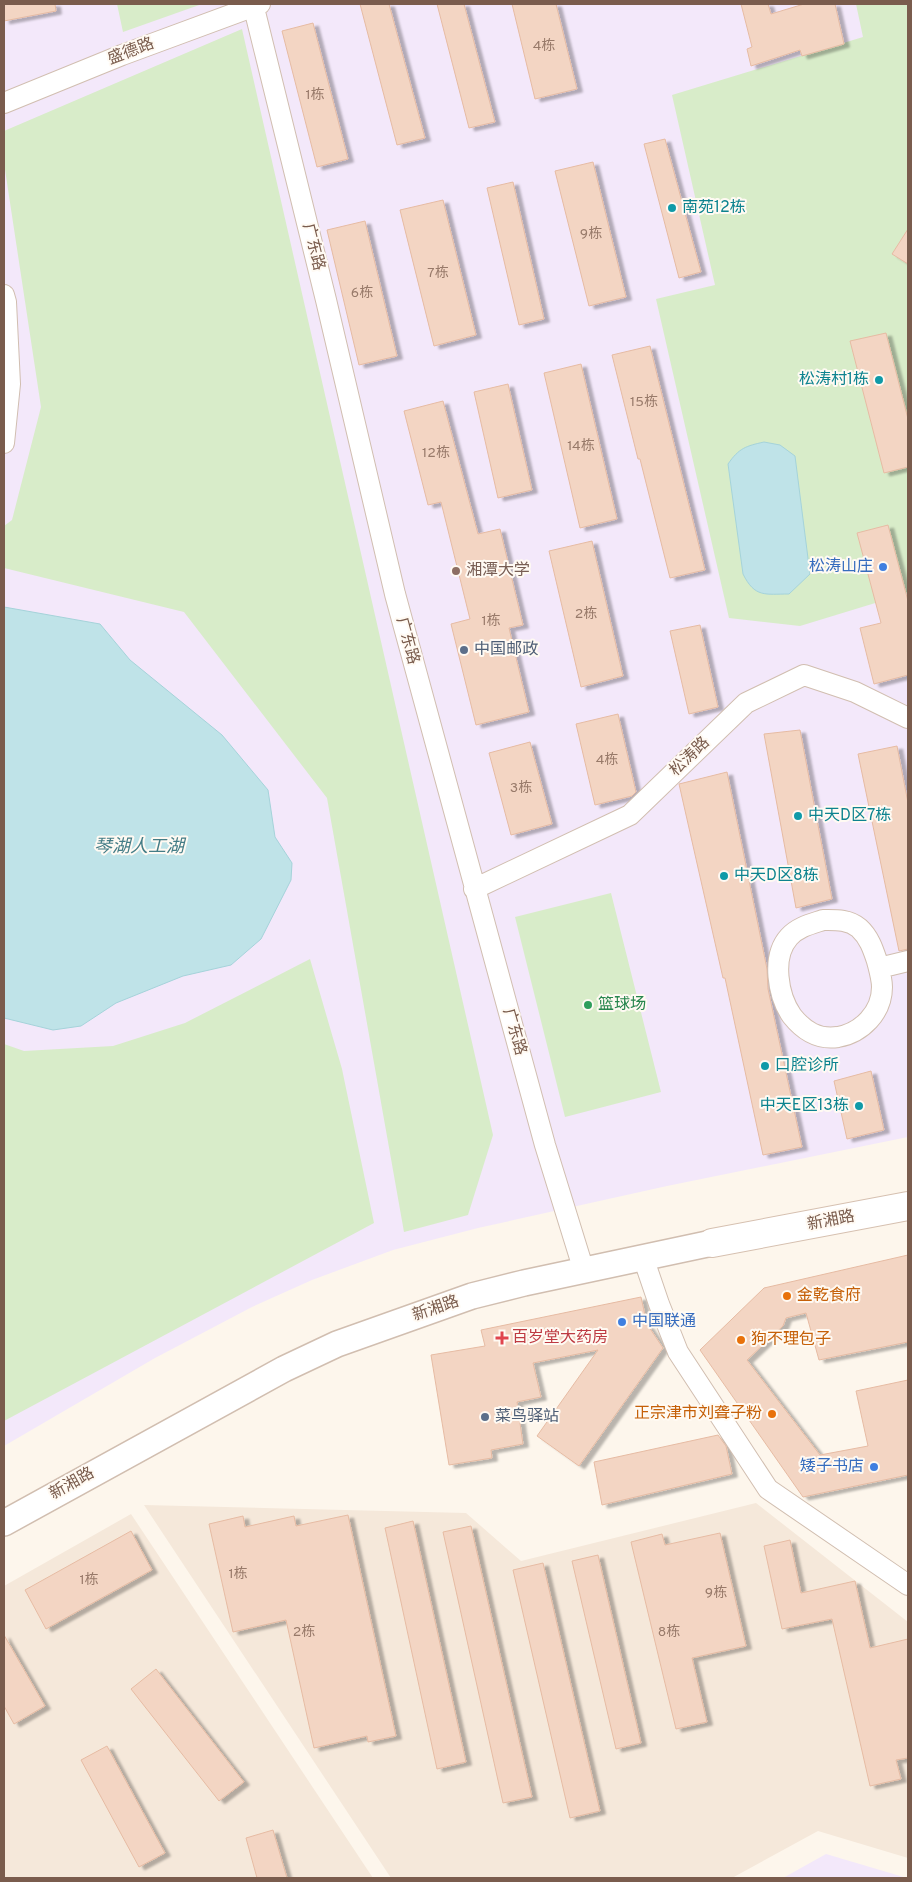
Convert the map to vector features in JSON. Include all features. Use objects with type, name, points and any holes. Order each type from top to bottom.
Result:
[{"type":"main road","name":"新湘路","points":[[712,1243],[908,1206]]},
{"type":"street","name":"盛德路","points":[[4,103],[256,4]]},
{"type":"street","name":"广东路","points":[[256,4],[395,594],[545,1145],[584,1271]]},
{"type":"street","points":[[4,295],[6,302],[10,384],[4,443]]},
{"type":"street","name":"松涛路","points":[[474,889],[630,815],[746,703],[804,675],[855,692],[908,718]]},
{"type":"street","points":[[822,920],[842,920],[858,927],[868,938],[879,968],[882,988],[878,1006],[868,1022],[851,1035],[831,1038],[811,1034],[796,1020],[785,1005],[780,987],[778,967],[781,949],[789,937],[805,926],[822,920]]},
{"type":"street","points":[[879,968],[908,961]]},
{"type":"street","name":"新湘路","points":[[4,1522],[284,1369],[337,1344],[472,1296],[712,1243]]},
{"type":"street","points":[[643,1257],[678,1352],[768,1489],[908,1585]]},
{"type":"shaded area","name":"湘潭大学","points":[[4,4],[908,4],[908,1137],[667,1186],[478,1228],[393,1250],[312,1280],[252,1307],[155,1358],[4,1446]]},
{"type":"shaded area","points":[[756,1503],[908,1622],[908,1858],[818,1831],[732,1878],[391,1878],[144,1505],[466,1513],[521,1561]]},
{"type":"shaded area","points":[[131,1514],[373,1878],[4,1878],[4,1586]]},
{"type":"shaded area","points":[[826,1854],[907,1878],[783,1878]]},
{"type":"green space","points":[[117,4],[202,4],[123,32]]},
{"type":"green space","points":[[856,4],[908,4],[908,593],[800,626],[729,618],[656,299],[715,285],[672,95],[863,37]]},
{"type":"green space","points":[[242,29],[493,1135],[468,1215],[404,1232],[327,798],[184,612],[4,568],[4,526],[12,520],[41,407],[4,163],[4,131]]},
{"type":"green space","name":"篮球场","points":[[611,893],[661,1092],[565,1117],[515,917]]},
{"type":"green space","points":[[310,959],[342,1069],[374,1223],[4,1421],[4,1044],[24,1051],[113,1046],[185,1023]]},
{"type":"water","points":[[764,442],[780,445],[795,456],[810,574],[789,594],[767,594],[756,591],[747,582],[743,574],[728,464],[743,448]]},
{"type":"water","name":"琴湖人工湖","points":[[4,607],[100,624],[130,660],[222,735],[268,790],[275,837],[292,863],[291,880],[261,939],[231,965],[183,976],[116,1003],[81,1026],[53,1030],[4,1018]]},
{"type":"building","points":[[4,4],[55,4],[56,11],[4,21]]},
{"type":"building","points":[[360,4],[389,4],[425,138],[397,145]]},
{"type":"building","points":[[437,4],[464,4],[495,122],[469,128]]},
{"type":"building","points":[[512,4],[556,4],[577,89],[535,99]]},
{"type":"building","points":[[741,4],[768,4],[771,14],[804,4],[835,4],[844,44],[802,56],[800,50],[751,66],[747,49],[752,47]]},
{"type":"building","points":[[313,23],[348,159],[317,167],[282,31]]},
{"type":"building","name":"南苑12栋","points":[[665,139],[701,272],[679,278],[644,144]]},
{"type":"building","points":[[593,162],[626,297],[589,306],[555,171]]},
{"type":"building","points":[[513,182],[544,319],[519,325],[487,188]]},
{"type":"building","points":[[443,200],[476,335],[434,346],[400,210]]},
{"type":"building","points":[[365,221],[397,356],[359,365],[327,230]]},
{"type":"building","points":[[908,229],[908,264],[892,254]]},
{"type":"building","name":"松涛村1栋","points":[[886,333],[908,419],[908,467],[884,473],[850,341]]},
{"type":"building","points":[[650,346],[705,570],[670,578],[612,355]]},
{"type":"building","points":[[581,364],[617,519],[580,528],[544,373]]},
{"type":"building","points":[[508,384],[532,490],[498,498],[474,392]]},
{"type":"building","points":[[443,401],[478,534],[500,529],[523,625],[509,628],[529,712],[476,725],[451,624],[470,619],[441,502],[428,505],[404,411]]},
{"type":"building","points":[[888,525],[908,601],[908,675],[874,684],[860,628],[881,623],[857,533]]},
{"type":"building","points":[[592,541],[623,676],[581,687],[549,551]]},
{"type":"building","points":[[700,625],[718,707],[689,714],[670,631]]},
{"type":"building","points":[[618,714],[636,792],[632,796],[595,805],[576,724]]},
{"type":"building","name":"中天D区7栋","points":[[800,730],[832,899],[796,908],[764,734]]},
{"type":"building","points":[[530,742],[552,824],[511,835],[489,753]]},
{"type":"building","points":[[897,746],[908,803],[908,949],[899,951],[858,754]]},
{"type":"building","points":[[727,772],[767,969],[768,989],[802,1147],[763,1155],[725,978],[723,978],[679,784]]},
{"type":"building","name":"中天E区13栋","points":[[871,1071],[884,1130],[847,1139],[834,1081]]},
{"type":"building","points":[[908,1255],[908,1342],[819,1360],[806,1313],[786,1318],[783,1326],[747,1360],[820,1455],[868,1446],[856,1391],[908,1380],[908,1475],[803,1497],[700,1350],[764,1288]]},
{"type":"building","points":[[641,1297],[647,1324],[663,1348],[579,1466],[537,1436],[598,1350],[533,1363],[541,1397],[517,1402],[523,1444],[491,1450],[492,1458],[449,1465],[431,1355],[485,1346],[481,1330]]},
{"type":"building","points":[[718,1435],[726,1446],[732,1474],[602,1505],[594,1462]]},
{"type":"building","points":[[348,1515],[396,1736],[368,1742],[367,1736],[314,1748],[286,1620],[233,1632],[209,1524],[243,1516],[245,1527],[294,1516],[296,1526]]},
{"type":"building","points":[[413,1521],[466,1762],[437,1769],[385,1528]]},
{"type":"building","points":[[471,1526],[532,1797],[503,1803],[443,1532]]},
{"type":"building","points":[[131,1531],[152,1570],[46,1629],[25,1590]]},
{"type":"building","points":[[720,1533],[746,1646],[692,1658],[707,1722],[676,1729],[631,1542],[662,1534],[665,1545]]},
{"type":"building","points":[[790,1540],[801,1593],[855,1581],[870,1648],[908,1639],[908,1758],[896,1760],[901,1779],[870,1786],[832,1619],[782,1629],[764,1546]]},
{"type":"building","points":[[598,1555],[641,1743],[616,1749],[572,1561]]},
{"type":"building","points":[[543,1563],[600,1811],[570,1818],[513,1570]]},
{"type":"building","points":[[4,1635],[45,1706],[14,1724],[4,1706]]},
{"type":"building","points":[[156,1669],[244,1782],[219,1801],[131,1689]]},
{"type":"building","points":[[107,1746],[165,1853],[139,1867],[81,1760]]},
{"type":"building","points":[[273,1830],[287,1878],[257,1878],[246,1838]]},
{"type":"place","name":"南苑12栋","points":[[672,208]]},
{"type":"place","name":"松涛村1栋","points":[[879,380]]},
{"type":"place","name":"松涛山庄","points":[[883,567]]},
{"type":"place","name":"湘潭大学","points":[[456,571]]},
{"type":"place","name":"中国邮政","points":[[464,650]]},
{"type":"place","name":"中天D区7栋","points":[[798,816]]},
{"type":"place","name":"中天D区8栋","points":[[724,876]]},
{"type":"place","name":"篮球场","points":[[588,1005]]},
{"type":"place","name":"口腔诊所","points":[[765,1066]]},
{"type":"place","name":"中天E区13栋","points":[[859,1106]]},
{"type":"place","name":"金乾食府","points":[[787,1296]]},
{"type":"place","name":"中国联通","points":[[622,1322]]},
{"type":"place","name":"百岁堂大药房","points":[[502,1338]]},
{"type":"place","name":"狗不理包子","points":[[741,1340]]},
{"type":"place","name":"正宗津市刘聋子粉","points":[[772,1414]]},
{"type":"place","name":"菜鸟驿站","points":[[485,1417]]},
{"type":"place","name":"矮子书店","points":[[874,1467]]}]
